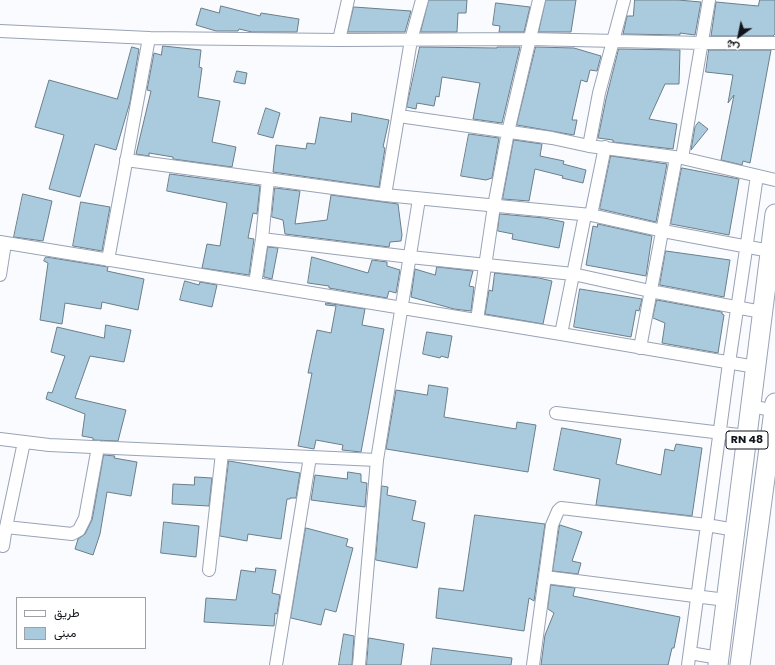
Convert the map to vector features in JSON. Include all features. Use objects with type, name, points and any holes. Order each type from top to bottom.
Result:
[{"type":"main road","name":"RN 48","points":[[718,661],[775,214]]},
{"type":"main road","name":"RN 48","points":[[740,665],[775,408]]},
{"type":"street","points":[[339,40],[348,0]]},
{"type":"street","points":[[385,195],[411,40],[422,0]]},
{"type":"street","points":[[477,320],[494,206],[508,132],[539,0]]},
{"type":"street","points":[[589,146],[599,93],[624,0]]},
{"type":"street","points":[[640,348],[650,291],[703,43],[709,0]]},
{"type":"street","points":[[0,31],[149,38],[339,40],[530,39],[775,43]]},
{"type":"street","points":[[108,260],[149,38]]},
{"type":"street","points":[[399,116],[589,146],[679,158],[775,180]]},
{"type":"street","points":[[561,334],[605,148]]},
{"type":"street","points":[[126,160],[385,195],[588,215],[770,251]]},
{"type":"street","points":[[688,665],[719,433],[757,176]]},
{"type":"street","points":[[255,284],[262,239],[268,179]]},
{"type":"street","points":[[359,665],[377,460],[419,199]]},
{"type":"street","points":[[262,239],[410,257],[574,274],[650,291],[762,312]]},
{"type":"street","points":[[0,275],[3,243],[756,367]]},
{"type":"street","points":[[751,406],[775,408]]},
{"type":"street","points":[[556,413],[747,436]]},
{"type":"street","points":[[0,439],[49,445],[377,460]]},
{"type":"street","points":[[0,545],[3,546],[24,442]]},
{"type":"street","points":[[6,527],[72,534],[77,532],[85,518],[98,447]]},
{"type":"street","points":[[209,570],[222,453]]},
{"type":"street","points":[[276,665],[310,457]]},
{"type":"street","points":[[533,665],[552,525],[558,511],[561,508],[707,525],[735,530]]},
{"type":"street","points":[[545,576],[726,600]]},
{"type":"street","points":[[690,653],[718,661]]},
{"type":"building","points":[[429,0],[467,0],[466,13],[458,13],[457,32],[421,32]]},
{"type":"building","points":[[546,0],[576,0],[571,32],[539,32]]},
{"type":"building","points":[[635,0],[678,0],[701,2],[695,35],[680,33],[680,35],[623,34],[627,16],[633,16]]},
{"type":"building","points":[[760,0],[775,0],[775,34],[773,36],[711,36],[716,2],[758,6]]},
{"type":"building","points":[[496,3],[530,7],[524,32],[499,32],[500,26],[493,25]]},
{"type":"building","points":[[221,6],[260,16],[261,13],[299,19],[297,32],[252,32],[239,29],[238,31],[216,31],[196,25],[201,8],[219,13]]},
{"type":"building","points":[[354,7],[411,11],[405,32],[348,32]]},
{"type":"building","points":[[163,46],[201,50],[199,67],[202,68],[198,97],[220,101],[212,142],[236,147],[232,167],[173,159],[173,157],[149,153],[149,156],[136,154],[151,91],[147,90],[154,53],[161,55]]},
{"type":"building","points":[[132,47],[139,49],[130,102],[116,150],[95,144],[80,197],[49,189],[64,135],[35,127],[49,80],[117,99]]},
{"type":"building","points":[[420,47],[520,47],[502,123],[473,119],[480,83],[442,77],[439,97],[436,96],[434,106],[417,103],[416,109],[407,107]]},
{"type":"building","points":[[536,47],[574,48],[601,56],[597,71],[590,70],[587,82],[581,80],[572,120],[577,120],[574,135],[517,125]]},
{"type":"building","points":[[619,49],[680,50],[679,84],[665,84],[649,119],[677,124],[673,149],[613,142],[613,140],[598,138]]},
{"type":"building","points":[[709,50],[771,50],[750,163],[743,161],[742,165],[721,160],[734,95],[728,103],[733,75],[706,72]]},
{"type":"building","points":[[237,71],[247,73],[245,84],[234,82]]},
{"type":"building","points":[[266,108],[280,113],[273,138],[258,134]]},
{"type":"building","points":[[352,113],[389,120],[383,147],[385,148],[379,187],[273,172],[276,145],[306,149],[307,143],[315,144],[320,117],[351,122]]},
{"type":"building","points":[[699,122],[708,129],[691,150],[695,127]]},
{"type":"building","points":[[469,134],[499,138],[492,178],[486,180],[461,176]]},
{"type":"building","points":[[514,140],[542,144],[540,156],[564,161],[563,164],[586,170],[583,183],[535,169],[529,201],[503,199]]},
{"type":"building","points":[[611,156],[667,164],[656,222],[600,209]]},
{"type":"building","points":[[682,168],[739,179],[729,235],[671,224]]},
{"type":"building","points":[[170,174],[260,186],[257,214],[253,213],[248,238],[254,239],[249,275],[202,268],[207,244],[220,246],[227,203],[167,191]]},
{"type":"building","points":[[275,188],[300,191],[295,224],[327,220],[331,195],[398,204],[402,235],[401,241],[390,242],[389,247],[285,234],[283,220],[272,217]]},
{"type":"building","points":[[23,194],[52,201],[43,241],[14,237]]},
{"type":"building","points":[[81,202],[110,207],[102,251],[73,246]]},
{"type":"building","points":[[500,214],[544,218],[564,222],[559,248],[512,239],[513,234],[498,231]]},
{"type":"building","points":[[598,224],[652,236],[646,276],[586,265],[593,226],[597,227]]},
{"type":"building","points":[[268,247],[278,248],[272,279],[264,277]]},
{"type":"building","points":[[666,251],[730,260],[724,297],[660,285]]},
{"type":"building","points":[[46,257],[108,267],[107,271],[144,279],[138,310],[102,302],[101,309],[65,303],[62,324],[40,320],[48,263],[44,261]]},
{"type":"building","points":[[312,257],[368,273],[372,260],[387,262],[387,266],[400,270],[396,293],[389,291],[387,298],[308,283]]},
{"type":"building","points":[[437,267],[473,271],[469,286],[474,287],[471,311],[454,309],[411,297],[415,269],[435,275]]},
{"type":"building","points":[[495,273],[552,281],[543,324],[485,314],[489,290],[492,291]]},
{"type":"building","points":[[185,281],[199,285],[200,282],[217,285],[212,307],[180,300]]},
{"type":"building","points":[[580,289],[642,299],[639,311],[636,310],[631,337],[574,327]]},
{"type":"building","points":[[657,300],[722,312],[724,315],[718,353],[662,343],[665,323],[653,318]]},
{"type":"building","points":[[326,303],[365,309],[362,325],[384,329],[361,452],[342,450],[343,445],[316,440],[314,449],[298,446],[312,373],[308,373],[317,330],[331,333],[336,306],[326,305]]},
{"type":"building","points":[[106,325],[131,330],[124,362],[90,356],[75,398],[126,410],[118,441],[93,440],[93,438],[82,436],[85,414],[46,399],[48,392],[52,393],[65,356],[51,352],[57,327],[104,338]]},
{"type":"building","points":[[427,332],[452,336],[448,358],[441,356],[440,358],[423,354]]},
{"type":"building","points":[[429,385],[448,388],[444,417],[516,429],[517,422],[536,425],[528,472],[386,449],[396,390],[427,395]]},
{"type":"building","points":[[562,428],[621,439],[616,464],[661,475],[665,449],[674,451],[676,444],[702,448],[692,516],[596,505],[600,479],[554,470]]},
{"type":"building","points":[[104,455],[115,456],[114,458],[137,462],[131,496],[107,492],[100,534],[93,555],[75,549],[78,539],[85,534],[92,520]]},
{"type":"building","points":[[229,461],[300,473],[296,498],[287,499],[281,539],[248,534],[247,541],[220,536]]},
{"type":"building","points":[[348,472],[361,474],[361,482],[367,483],[365,507],[311,500],[315,475],[347,479]]},
{"type":"building","points":[[195,477],[212,478],[209,506],[172,504],[173,484],[194,485]]},
{"type":"building","points":[[382,486],[388,487],[387,495],[416,501],[412,520],[425,523],[417,568],[376,560]]},
{"type":"building","points":[[475,515],[545,524],[534,601],[529,598],[524,631],[436,618],[439,588],[463,591]]},
{"type":"building","points":[[164,522],[199,526],[196,557],[161,553]]},
{"type":"building","points":[[560,525],[582,532],[572,561],[581,563],[578,574],[553,571]]},
{"type":"building","points":[[306,528],[348,539],[346,546],[353,548],[336,612],[325,609],[321,625],[291,618]]},
{"type":"building","points":[[256,568],[276,570],[272,593],[280,595],[277,614],[275,613],[274,626],[204,622],[206,598],[236,600],[241,570],[255,572]]},
{"type":"building","points":[[551,585],[575,588],[573,596],[680,617],[674,648],[672,648],[668,665],[541,665],[545,635],[554,613],[548,609]]},
{"type":"building","points":[[344,634],[354,636],[352,665],[339,665]]},
{"type":"building","points":[[369,638],[404,644],[401,665],[367,665]]},
{"type":"building","points":[[433,648],[512,658],[511,665],[431,665]]}]
